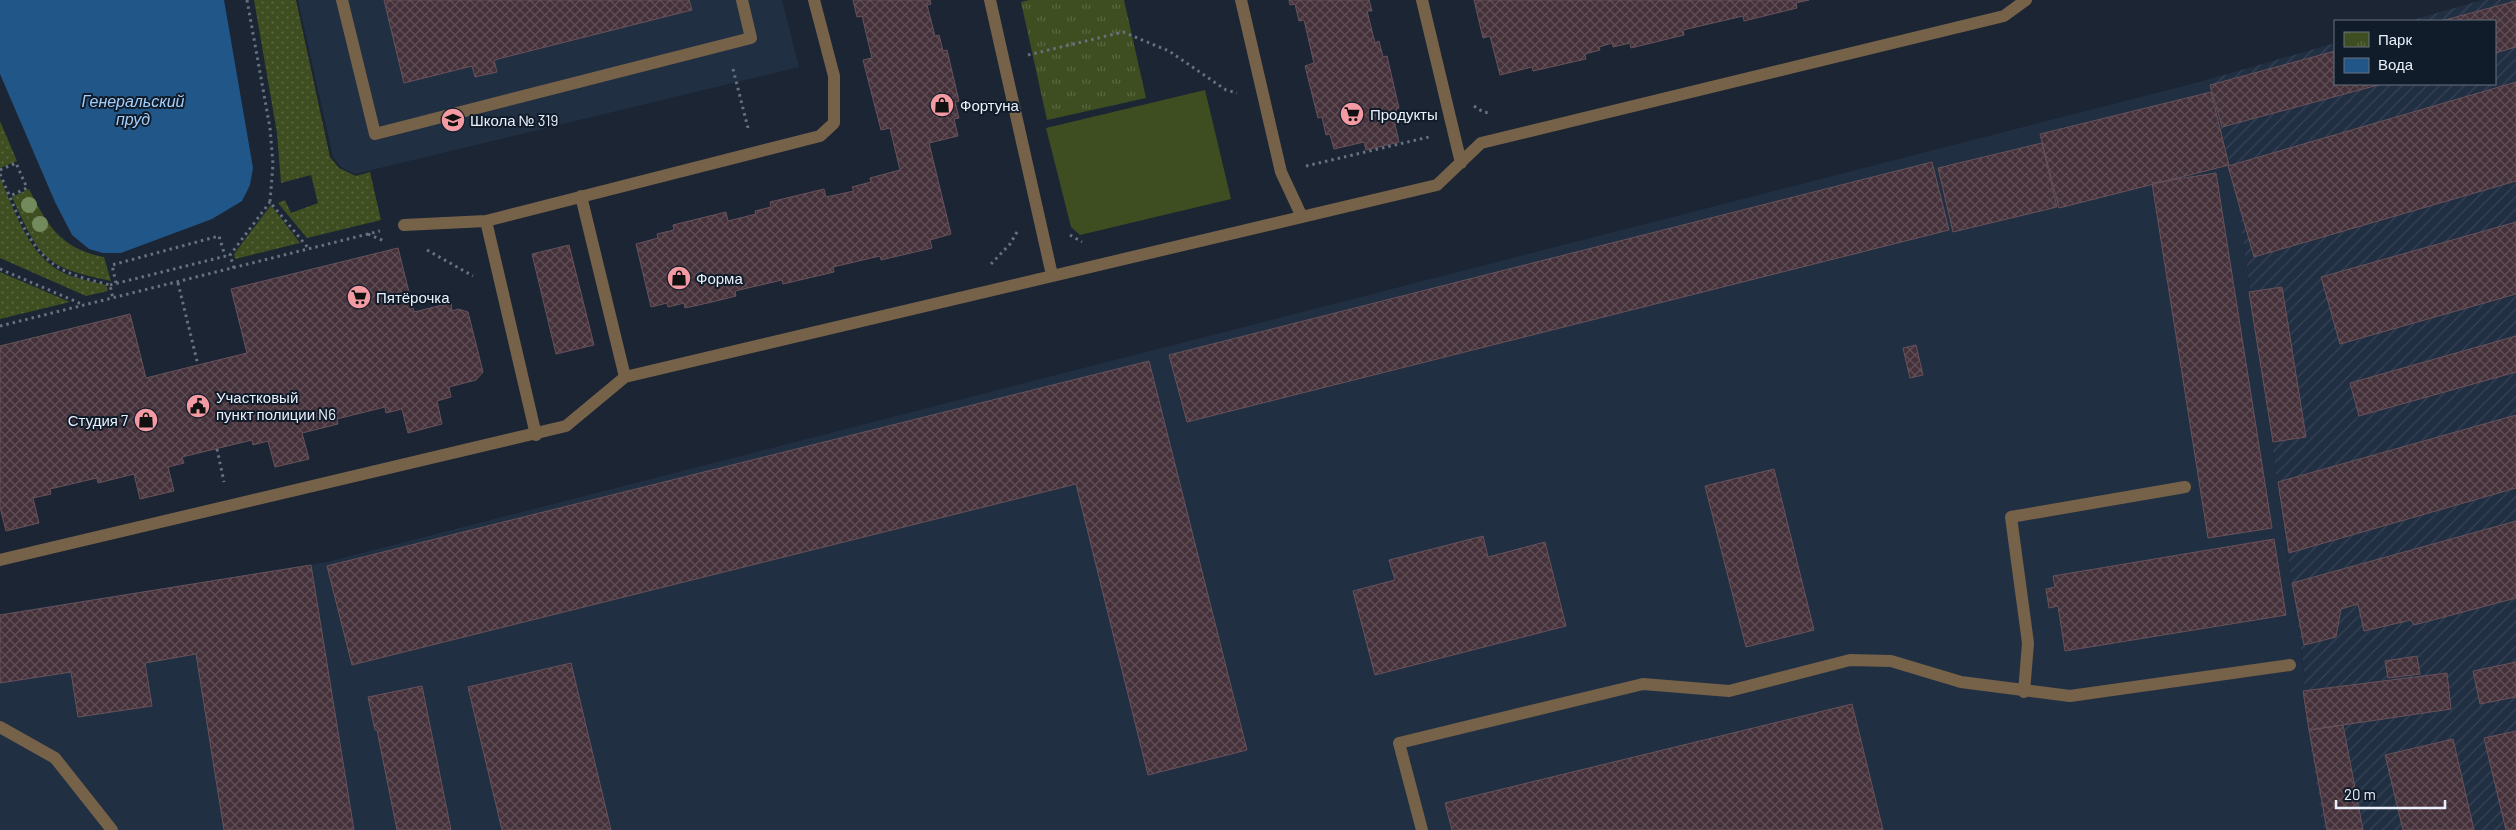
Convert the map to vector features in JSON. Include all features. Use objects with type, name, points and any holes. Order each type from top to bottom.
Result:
[{"type":"lane","points":[[342,0],[375,134],[751,38],[742,0]]},
{"type":"lane","points":[[404,225],[486,221],[820,136],[834,123],[834,76],[814,0]]},
{"type":"lane","points":[[990,0],[1052,275]]},
{"type":"lane","points":[[1241,0],[1282,172],[1302,217]]},
{"type":"lane","points":[[1422,0],[1461,163]]},
{"type":"lane","points":[[0,560],[566,426],[625,377],[1437,185],[1481,143],[2004,16],[2026,0]]},
{"type":"lane","points":[[580,196],[625,377]]},
{"type":"lane","points":[[486,221],[536,434]]},
{"type":"lane","points":[[2024,692],[2028,643],[2011,518],[2185,487]]},
{"type":"lane","points":[[1422,830],[1399,743],[1642,684],[1729,691],[1850,660],[1891,661],[1962,682],[2024,692],[2070,696],[2290,665]]},
{"type":"lane","points":[[0,726],[55,758],[112,830]]},
{"type":"path","points":[[0,174],[31,241],[48,260],[67,272],[110,285],[230,255],[270,202],[273,164],[270,128],[247,0]]},
{"type":"path","points":[[1003,61],[1123,32],[1169,51],[1226,90],[1264,99]]},
{"type":"path","points":[[728,44],[745,116]]},
{"type":"path","points":[[1472,103],[1483,112],[1493,113]]},
{"type":"path","points":[[1331,160],[1437,135]]},
{"type":"path","points":[[0,170],[16,163],[27,188],[10,196]]},
{"type":"path","points":[[270,202],[309,249]]},
{"type":"path","points":[[984,268],[1001,255],[1010,244],[1018,225]]},
{"type":"path","points":[[0,326],[178,283],[378,231]]},
{"type":"path","points":[[367,234],[382,242]]},
{"type":"path","points":[[116,283],[112,265],[219,236],[225,256]]},
{"type":"path","points":[[419,246],[503,293]]},
{"type":"path","points":[[230,255],[234,268]]},
{"type":"path","points":[[0,269],[85,306]]},
{"type":"path","points":[[178,283],[198,365]]},
{"type":"path","points":[[110,285],[114,299]]},
{"type":"path","points":[[217,448],[229,507]]},
{"type":"shaded area","name":"Школа № 319","points":[[298,0],[782,0],[799,67],[355,174],[341,167],[333,157]]},
{"type":"shaded area","points":[[2482,0],[2516,0],[2516,830],[2323,830],[2302,692],[2305,677],[2234,177],[2207,80],[2334,43],[2334,85],[2496,85],[2496,20],[2412,20]]},
{"type":"shaded area","points":[[2207,80],[2234,177],[2305,678],[2302,692],[2323,830],[0,830],[0,614],[327,562]]},
{"type":"green space","points":[[254,0],[296,0],[330,157],[339,168],[356,176],[370,172],[381,220],[307,238],[278,203],[285,200],[291,213],[318,203],[311,175],[281,183],[277,133]]},
{"type":"green space","points":[[1029,0],[1124,0],[1146,98],[1047,120],[1021,2]]},
{"type":"green space","points":[[1205,90],[1231,199],[1080,235],[1071,227],[1046,128]]},
{"type":"green space","points":[[0,121],[17,161],[0,168]]},
{"type":"green space","points":[[0,178],[25,234],[43,258],[55,268],[68,275],[106,285],[108,291],[86,296],[0,258]]},
{"type":"green space","points":[[29,189],[42,214],[57,233],[77,248],[104,257],[111,281],[71,271],[46,257],[30,234],[12,197]]},
{"type":"green space","points":[[271,205],[300,243],[235,259],[234,254]]},
{"type":"green space","points":[[0,272],[70,302],[0,319]]},
{"type":"water","name":"Генеральский пруд","points":[[0,0],[224,0],[253,168],[250,185],[242,201],[212,219],[121,253],[103,253],[89,249],[72,235],[55,202],[0,74]]},
{"type":"building","points":[[384,0],[689,0],[692,10],[494,60],[497,72],[475,77],[472,66],[404,83]]},
{"type":"building","points":[[853,0],[930,0],[931,4],[927,5],[935,36],[939,35],[943,51],[947,50],[959,101],[955,102],[959,118],[954,119],[958,136],[929,143],[951,234],[930,240],[932,248],[881,260],[880,256],[833,267],[834,272],[783,284],[782,280],[735,291],[736,296],[712,302],[685,308],[684,303],[668,307],[667,303],[651,307],[636,244],[658,238],[657,234],[674,230],[673,225],[726,212],[728,221],[756,214],[755,211],[771,207],[770,202],[824,189],[826,197],[854,191],[852,187],[871,182],[870,178],[900,170],[890,128],[881,130],[863,60],[872,58],[862,16],[857,17]]},
{"type":"building","points":[[1289,0],[1369,0],[1372,11],[1367,11],[1375,43],[1379,41],[1383,57],[1387,56],[1399,108],[1396,109],[1400,123],[1395,125],[1399,142],[1366,150],[1364,142],[1334,149],[1330,134],[1326,135],[1322,117],[1318,118],[1305,66],[1314,63],[1304,20],[1299,21],[1295,4],[1290,5]]},
{"type":"building","points":[[1474,0],[1809,0],[1796,3],[1797,8],[1744,21],[1743,16],[1683,30],[1684,35],[1631,48],[1630,43],[1613,47],[1612,43],[1599,47],[1600,50],[1585,54],[1586,59],[1533,71],[1532,67],[1500,75],[1490,36],[1483,38]]},
{"type":"building","points":[[2516,1],[2516,47],[2496,53],[2496,20],[2445,20]]},
{"type":"building","points":[[2334,51],[2334,85],[2378,85],[2222,127],[2210,85]]},
{"type":"building","points":[[2516,82],[2516,181],[2254,257],[2228,166]]},
{"type":"building","points":[[2211,92],[2229,165],[2059,208],[2040,134]]},
{"type":"building","points":[[2042,143],[2057,207],[1953,232],[1938,168]]},
{"type":"building","points":[[1932,162],[1949,230],[1187,422],[1169,355]]},
{"type":"building","points":[[2216,173],[2272,528],[2208,538],[2152,183]]},
{"type":"building","points":[[2516,222],[2516,294],[2340,344],[2321,277]]},
{"type":"building","points":[[569,245],[594,345],[556,354],[532,254]]},
{"type":"building","points":[[398,248],[414,312],[451,303],[452,311],[458,309],[468,312],[483,372],[476,380],[449,387],[451,397],[437,401],[442,424],[408,433],[402,409],[386,413],[385,407],[337,419],[338,424],[302,433],[309,459],[275,467],[268,441],[253,445],[252,440],[182,457],[184,463],[168,467],[174,491],[140,499],[134,474],[98,483],[97,478],[50,489],[51,494],[33,498],[39,523],[6,531],[0,507],[0,346],[130,314],[146,378],[247,353],[231,289]]},
{"type":"building","points":[[2282,287],[2306,437],[2273,442],[2249,292]]},
{"type":"building","points":[[2516,336],[2516,372],[2359,416],[2350,383]]},
{"type":"building","points":[[1916,345],[1923,375],[1910,378],[1903,348]]},
{"type":"building","points":[[1149,361],[1247,750],[1148,775],[1076,484],[352,665],[327,566]]},
{"type":"building","points":[[2516,415],[2516,488],[2289,553],[2278,482]]},
{"type":"building","points":[[1774,469],[1814,630],[1746,647],[1705,486]]},
{"type":"building","points":[[2516,521],[2516,598],[2414,625],[2411,620],[2364,631],[2358,604],[2341,609],[2336,637],[2304,645],[2292,583]]},
{"type":"building","points":[[1483,536],[1488,557],[1545,542],[1566,626],[1375,675],[1353,591],[1395,580],[1389,560]]},
{"type":"building","points":[[2274,539],[2286,615],[2065,651],[2058,606],[2049,608],[2046,589],[2055,587],[2053,576]]},
{"type":"building","points":[[311,565],[354,830],[224,830],[196,654],[145,663],[152,706],[78,717],[71,672],[0,683],[0,615]]},
{"type":"building","points":[[2417,656],[2420,674],[2388,678],[2385,661]]},
{"type":"building","points":[[2516,662],[2516,697],[2480,704],[2473,671]]},
{"type":"building","points":[[571,663],[611,830],[502,830],[468,687]]},
{"type":"building","points":[[2447,673],[2451,709],[2309,730],[2303,691]]},
{"type":"building","points":[[422,686],[451,830],[397,830],[377,730],[375,730],[368,697]]},
{"type":"building","points":[[1852,704],[1883,830],[1452,830],[1445,803]]},
{"type":"building","points":[[2343,725],[2363,830],[2327,830],[2309,730]]},
{"type":"building","points":[[2516,731],[2516,830],[2506,830],[2484,738]]},
{"type":"building","points":[[2453,739],[2474,830],[2403,830],[2385,755]]},
{"type":"place","name":"Фортуна","points":[[942,105]]},
{"type":"place","name":"Продукты","points":[[1352,114]]},
{"type":"place","name":"Школа № 319","points":[[453,120]]},
{"type":"place","name":"Форма","points":[[679,278]]},
{"type":"place","name":"Пятёрочка","points":[[359,297]]},
{"type":"place","name":"Участковый пункт полиции N6","points":[[198,406]]},
{"type":"place","name":"Студия 7","points":[[146,420]]}]
